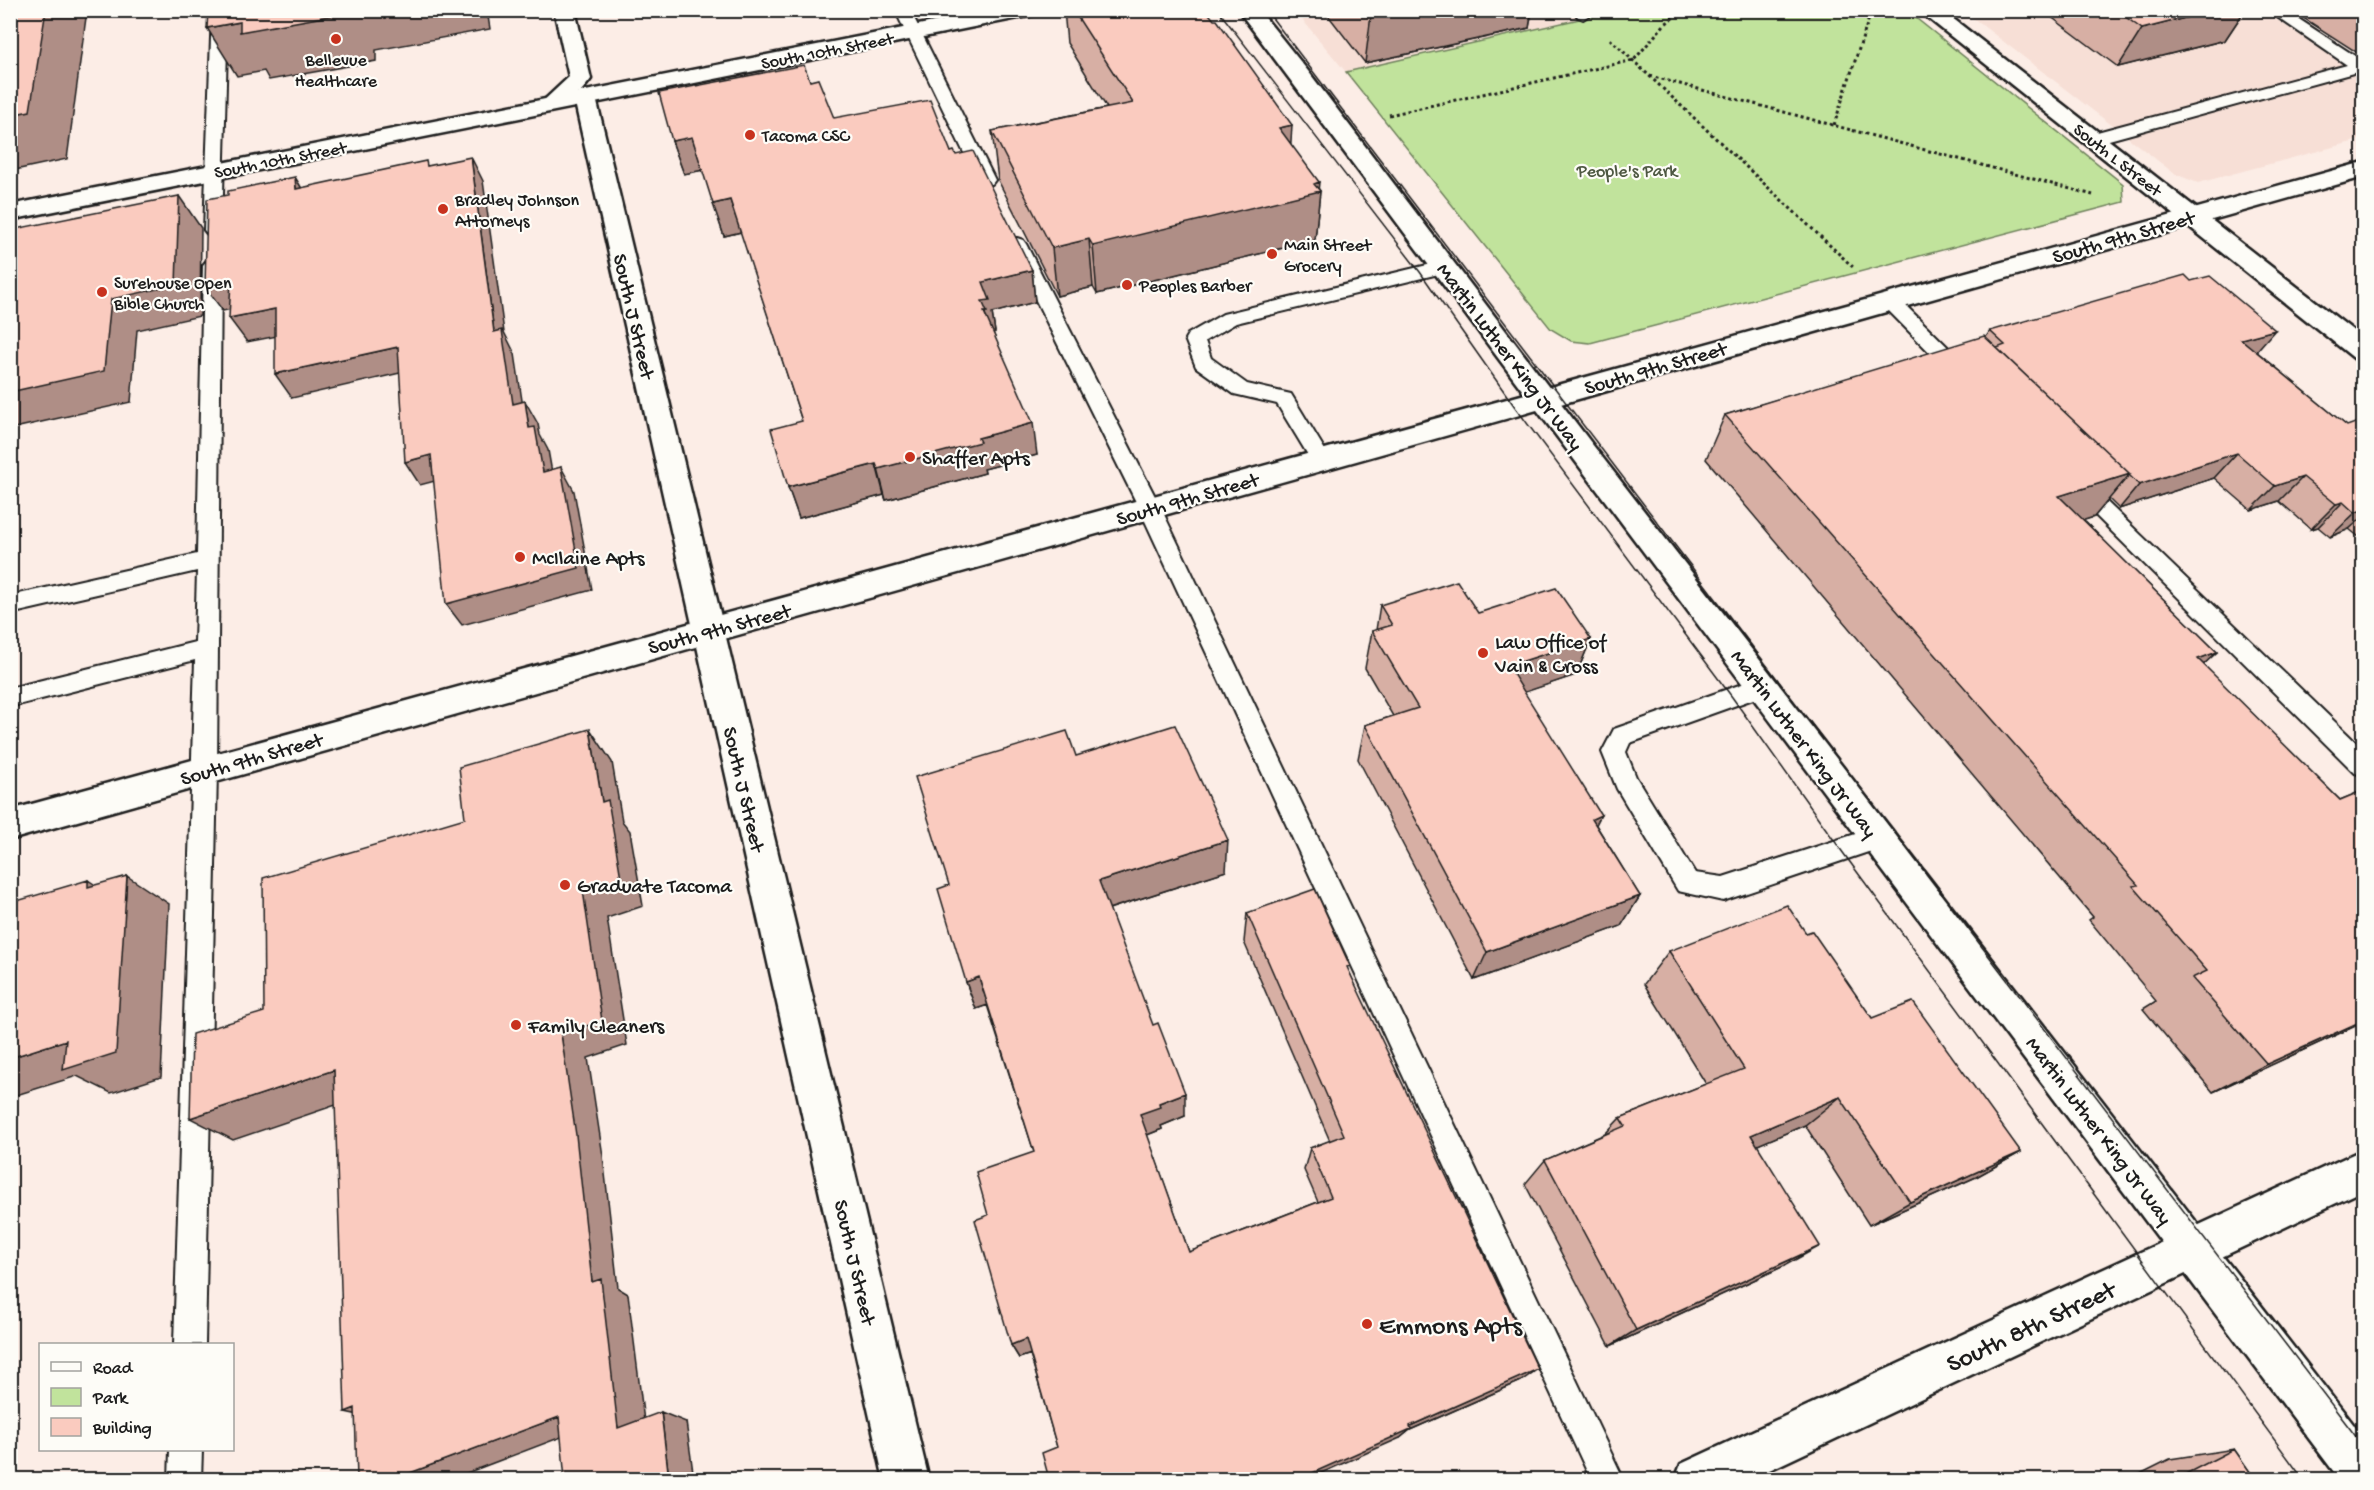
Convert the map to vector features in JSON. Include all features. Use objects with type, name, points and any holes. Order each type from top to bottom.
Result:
[{"type":"street","name":"South J Street","points":[[564,10],[907,1479]]},
{"type":"street","name":"South 10th Street","points":[[10,213],[550,105],[583,89],[624,90],[1029,10]]},
{"type":"street","name":"Martin Luther King Jr Way","points":[[1248,10],[2364,1475]]},
{"type":"street","name":"South L Street","points":[[1928,10],[2364,352]]},
{"type":"street","name":"South 9th Street","points":[[10,825],[2364,169]]},
{"type":"street","name":"South 8th Street","points":[[1697,1479],[2364,1168]]},
{"type":"lane","points":[[189,1343],[206,771],[214,172],[220,10]]},
{"type":"lane","points":[[902,10],[1150,508],[1608,1479]]},
{"type":"lane","points":[[2274,10],[2362,68]]},
{"type":"lane","points":[[2092,139],[2362,68]]},
{"type":"lane","points":[[1321,460],[1284,399],[1241,389],[1203,362],[1195,339],[1230,318],[1444,267]]},
{"type":"lane","points":[[1890,301],[1979,389]]},
{"type":"lane","points":[[2064,473],[2364,766]]},
{"type":"lane","points":[[10,605],[208,560]]},
{"type":"lane","points":[[10,698],[207,648]]},
{"type":"lane","points":[[1762,686],[1622,736],[1614,752],[1626,782],[1687,883],[1723,889],[1877,838]]},
{"type":"lane","points":[[185,1479],[186,1451]]},
{"type":"path","points":[[1389,115],[1634,60],[1664,25],[1683,10]]},
{"type":"path","points":[[1581,12],[1890,301]]},
{"type":"path","points":[[1834,125],[1871,12]]},
{"type":"path","points":[[1650,76],[2093,195]]},
{"type":"shaded area","points":[[1594,10],[1598,15],[1346,72],[1295,11]]},
{"type":"shaded area","points":[[1964,11],[2263,11],[2363,76],[2363,139],[2198,183],[2175,174]]},
{"type":"green space","name":"People's Park","points":[[1594,11],[1907,11],[2123,184],[2124,202],[1590,343],[1571,341],[1551,329],[1346,72],[1597,15]]},
{"type":"building","points":[[10,10],[46,10],[30,111],[10,115]]},
{"type":"building","points":[[208,10],[351,10],[351,12],[240,32],[240,22],[207,28]]},
{"type":"building","points":[[1073,10],[1206,10],[1214,20],[1217,20],[1292,125],[1279,128],[1319,182],[1314,184],[1320,191],[1093,246],[1089,239],[1052,248],[992,131],[1133,103]]},
{"type":"building","points":[[1367,10],[1392,10],[1371,15]]},
{"type":"building","points":[[2116,10],[2216,10],[2142,29]]},
{"type":"building","points":[[2343,10],[2364,10],[2364,23]]},
{"type":"building","points":[[804,65],[810,81],[818,79],[834,118],[930,100],[951,152],[954,151],[956,155],[973,151],[1032,270],[983,282],[990,300],[982,301],[987,312],[984,312],[1033,423],[978,438],[980,442],[878,469],[876,464],[788,487],[771,429],[802,421],[730,200],[713,204],[692,137],[672,141],[659,93]]},
{"type":"building","points":[[471,157],[494,332],[502,330],[513,404],[525,401],[529,428],[535,427],[543,472],[561,467],[579,568],[446,604],[431,455],[405,462],[398,347],[275,374],[275,309],[229,318],[231,281],[205,287],[207,199],[228,195],[228,191],[295,177],[296,189],[426,161],[427,166]]},
{"type":"building","points":[[179,196],[176,285],[111,299],[104,371],[10,392],[10,230]]},
{"type":"building","points":[[2185,275],[2191,281],[2210,276],[2275,330],[2241,339],[2347,426],[2358,422],[2364,426],[2364,509],[2355,513],[2343,502],[2336,504],[2303,477],[2275,486],[2237,453],[2139,485],[1997,348],[2005,345],[1990,331]]},
{"type":"building","points":[[1984,336],[2130,474],[2059,496],[2217,652],[2198,659],[2340,800],[2364,790],[2364,1020],[2267,1064],[2192,978],[2207,971],[2133,886],[2138,885],[1725,415]]},
{"type":"building","points":[[1457,581],[1478,613],[1556,588],[1591,639],[1508,666],[1601,815],[1592,819],[1640,896],[1487,952],[1365,725],[1418,708],[1372,631],[1392,625],[1380,605]]},
{"type":"building","points":[[1175,725],[1228,840],[1099,881],[1153,1025],[1158,1023],[1185,1093],[1159,1103],[1160,1107],[1140,1114],[1189,1252],[1331,1197],[1310,1148],[1344,1135],[1247,913],[1315,889],[1350,966],[1347,967],[1538,1369],[1299,1479],[1049,1479],[1042,1453],[1057,1447],[1026,1339],[1011,1345],[975,1220],[988,1215],[976,1172],[1034,1152],[979,977],[966,982],[938,889],[949,885],[915,777],[1067,731],[1076,756]]},
{"type":"building","points":[[590,729],[602,802],[608,800],[621,878],[583,890],[602,1021],[561,1034],[576,1135],[592,1282],[601,1279],[618,1428],[661,1412],[669,1479],[565,1479],[559,1417],[394,1479],[357,1479],[355,1408],[345,1412],[334,1070],[190,1118],[192,1034],[264,1012],[263,878],[465,818],[459,767]]},
{"type":"building","points":[[127,876],[116,1053],[63,1070],[66,1040],[10,1058],[10,903],[88,880],[88,887]]},
{"type":"building","points":[[1787,905],[1806,933],[1812,931],[1872,1018],[1913,1002],[2021,1152],[1910,1202],[1840,1097],[1751,1135],[1820,1246],[1636,1330],[1545,1160],[1625,1126],[1620,1118],[1744,1069],[1669,951]]},
{"type":"building","points":[[2234,1449],[2255,1479],[2176,1479]]},
{"type":"tram line","points":[[1218,10],[1420,272],[1515,407],[1732,697],[1841,850],[2304,1480]]},
{"type":"tram line","points":[[1266,10],[2364,1447]]},
{"type":"place","name":"Bellevue Healthcare","points":[[336,39]]},
{"type":"place","name":"Tacoma CSC","points":[[750,135]]},
{"type":"place","name":"Bradley Johnson Attorneys","points":[[443,209]]},
{"type":"place","name":"Main Street Grocery","points":[[1272,254]]},
{"type":"place","name":"Peoples Barber","points":[[1127,285]]},
{"type":"place","name":"Surehouse Open Bible Church","points":[[102,292]]},
{"type":"place","name":"Shaffer Apts","points":[[910,457]]},
{"type":"place","name":"McIlaine Apts","points":[[520,557]]},
{"type":"place","name":"Law Office of Vain & Cross","points":[[1483,653]]},
{"type":"place","name":"Graduate Tacoma","points":[[565,885]]},
{"type":"place","name":"Family Cleaners","points":[[516,1025]]},
{"type":"place","name":"Emmons Apts","points":[[1367,1324]]}]
